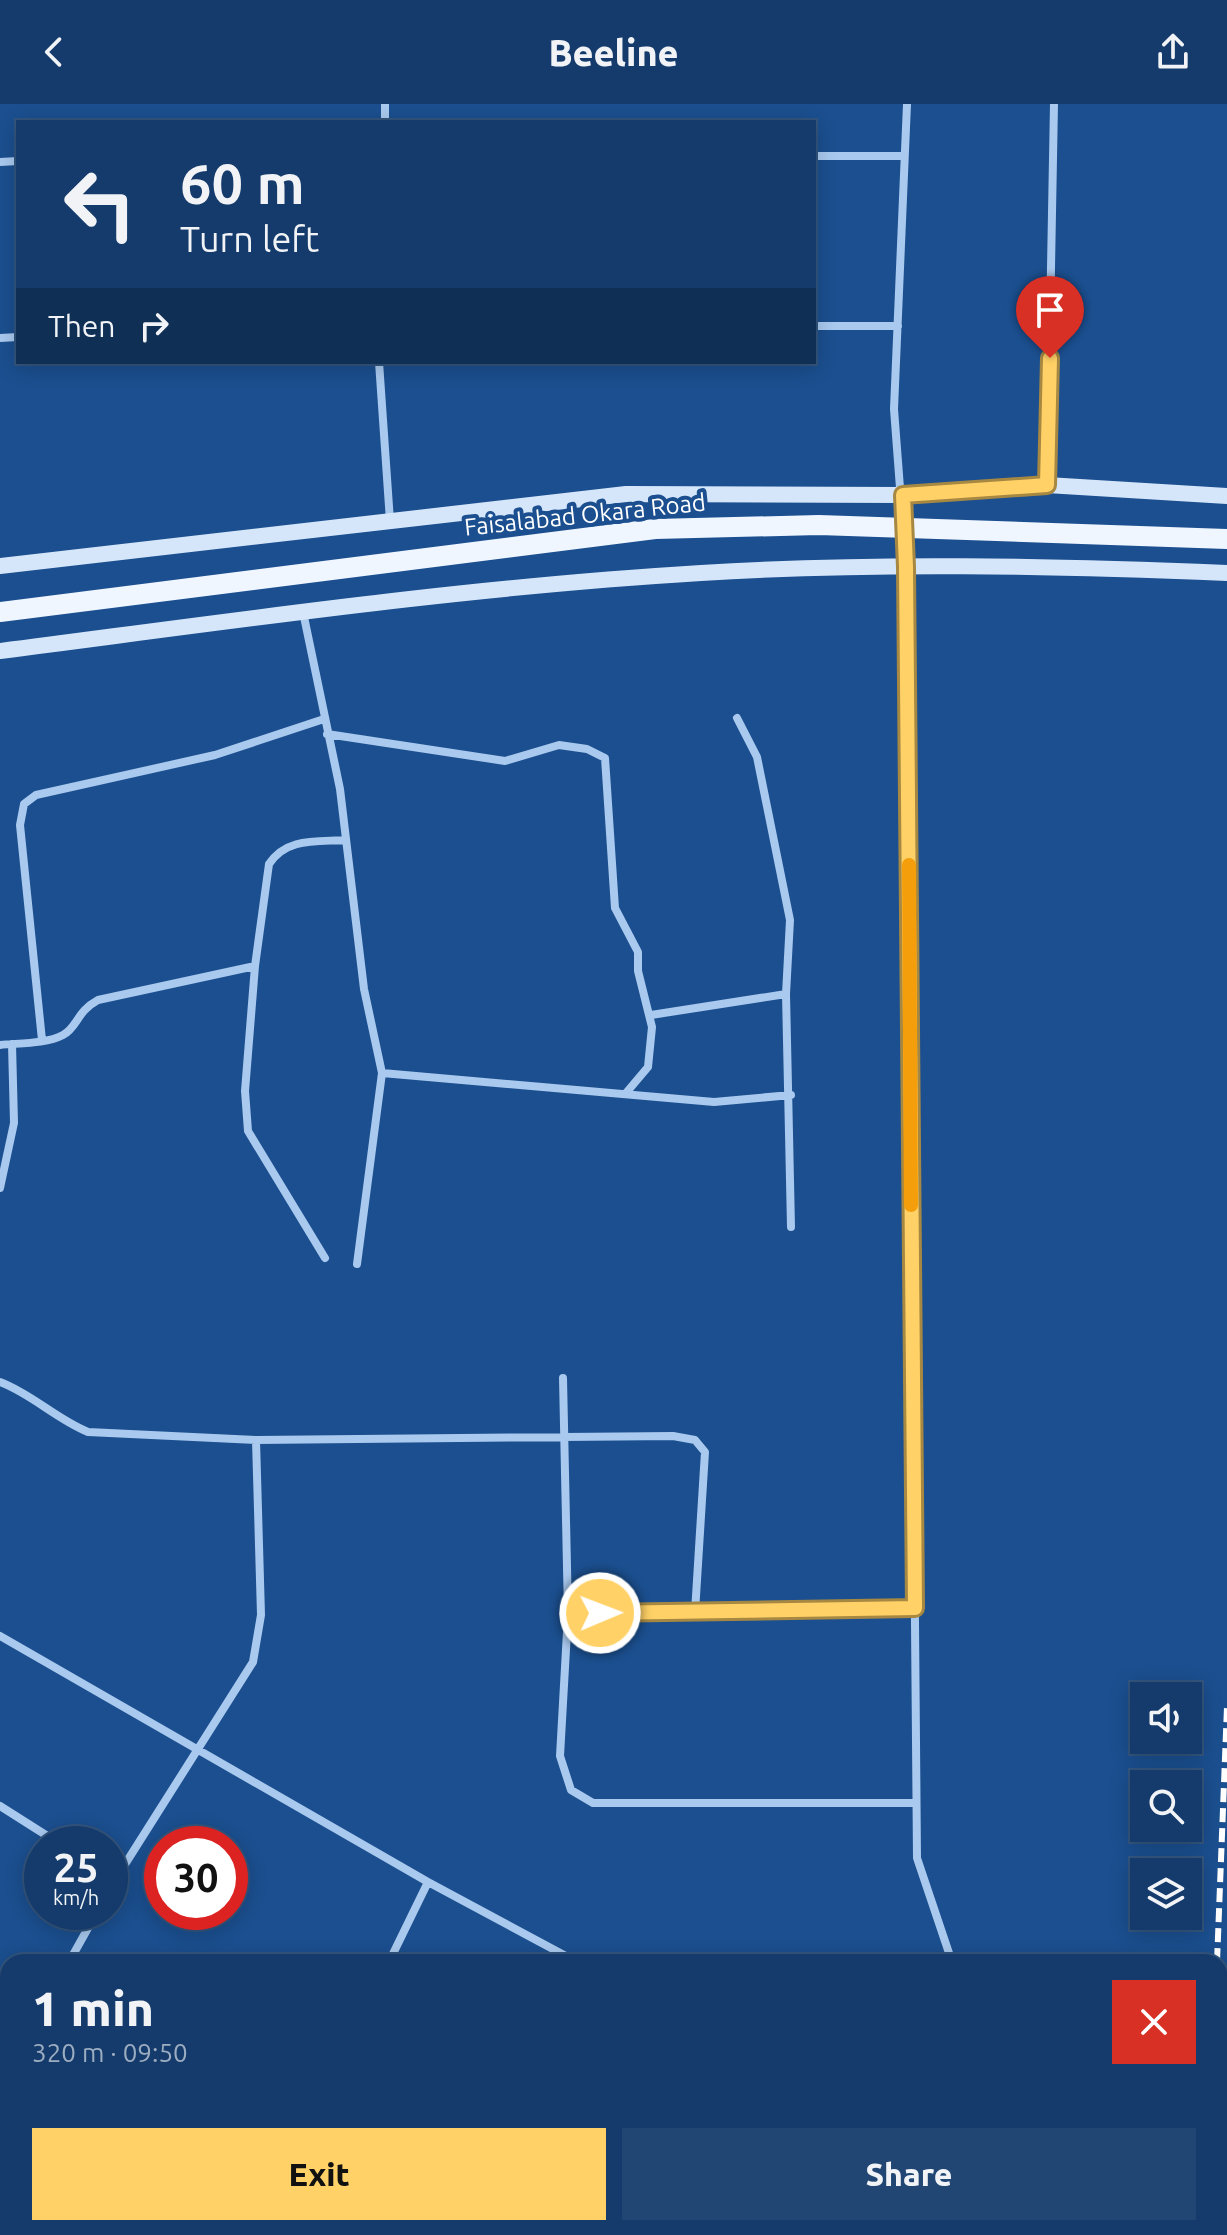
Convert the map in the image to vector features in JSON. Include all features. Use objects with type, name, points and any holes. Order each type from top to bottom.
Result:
[{"type":"main road","points":[[0,566],[626,494],[903,495],[1047,485],[1227,496]]},
{"type":"main road","name":"Faisalabad Okara Road","points":[[0,612],[655,529],[819,525],[1227,539]]},
{"type":"main road","points":[[0,651],[303,612],[700,573],[1035,566],[1227,573]]},
{"type":"street","points":[[907,104],[894,409],[903,495],[906,567],[917,1858],[949,1954]]},
{"type":"street","points":[[1047,485],[1054,104]]},
{"type":"street","points":[[816,156],[904,156]]},
{"type":"street","points":[[816,326],[898,326]]},
{"type":"street","points":[[379,364],[390,522]]},
{"type":"street","points":[[303,612],[346,840],[364,989],[382,1073],[357,1264]]},
{"type":"street","points":[[737,718],[757,757],[790,920],[786,994],[791,1095],[791,1227]]},
{"type":"street","points":[[42,1040],[20,825],[24,804],[36,795],[215,755],[324,719]]},
{"type":"street","points":[[327,734],[505,761],[559,745],[587,749],[605,758],[615,908],[638,952],[643,996],[651,1015],[648,1067],[626,1093]]},
{"type":"street","points":[[325,1258],[248,1131],[245,1091],[255,966],[269,864],[278,850],[289,844],[346,840]]},
{"type":"street","points":[[0,1045],[62,1036],[72,1027],[82,1009],[98,1000],[255,966]]},
{"type":"street","points":[[651,1015],[786,994]]},
{"type":"street","points":[[0,1188],[14,1123],[12,1044]]},
{"type":"street","points":[[382,1073],[714,1102],[791,1095]]},
{"type":"street","points":[[563,1378],[568,1614],[560,1756],[571,1790],[593,1803],[916,1803]]},
{"type":"street","points":[[0,1382],[37,1402],[62,1422],[88,1432],[256,1440],[673,1436],[695,1440],[705,1452],[695,1612]]},
{"type":"street","points":[[128,1853],[253,1662],[261,1615],[256,1440]]},
{"type":"street","points":[[568,1614],[915,1608]]},
{"type":"street","points":[[0,1636],[428,1882],[562,1954]]},
{"type":"street","points":[[0,1806],[32,1826]]},
{"type":"street","points":[[393,1954],[428,1882]]},
{"type":"street","points":[[73,1954],[87,1930]]},
{"type":"railway","points":[[1217,1954],[1227,1707]]},
{"type":"slow traffic","points":[[909,865],[911,1205]]},
{"type":"route","points":[[600,1613],[915,1608],[903,495],[1047,485],[1050,358]]}]
